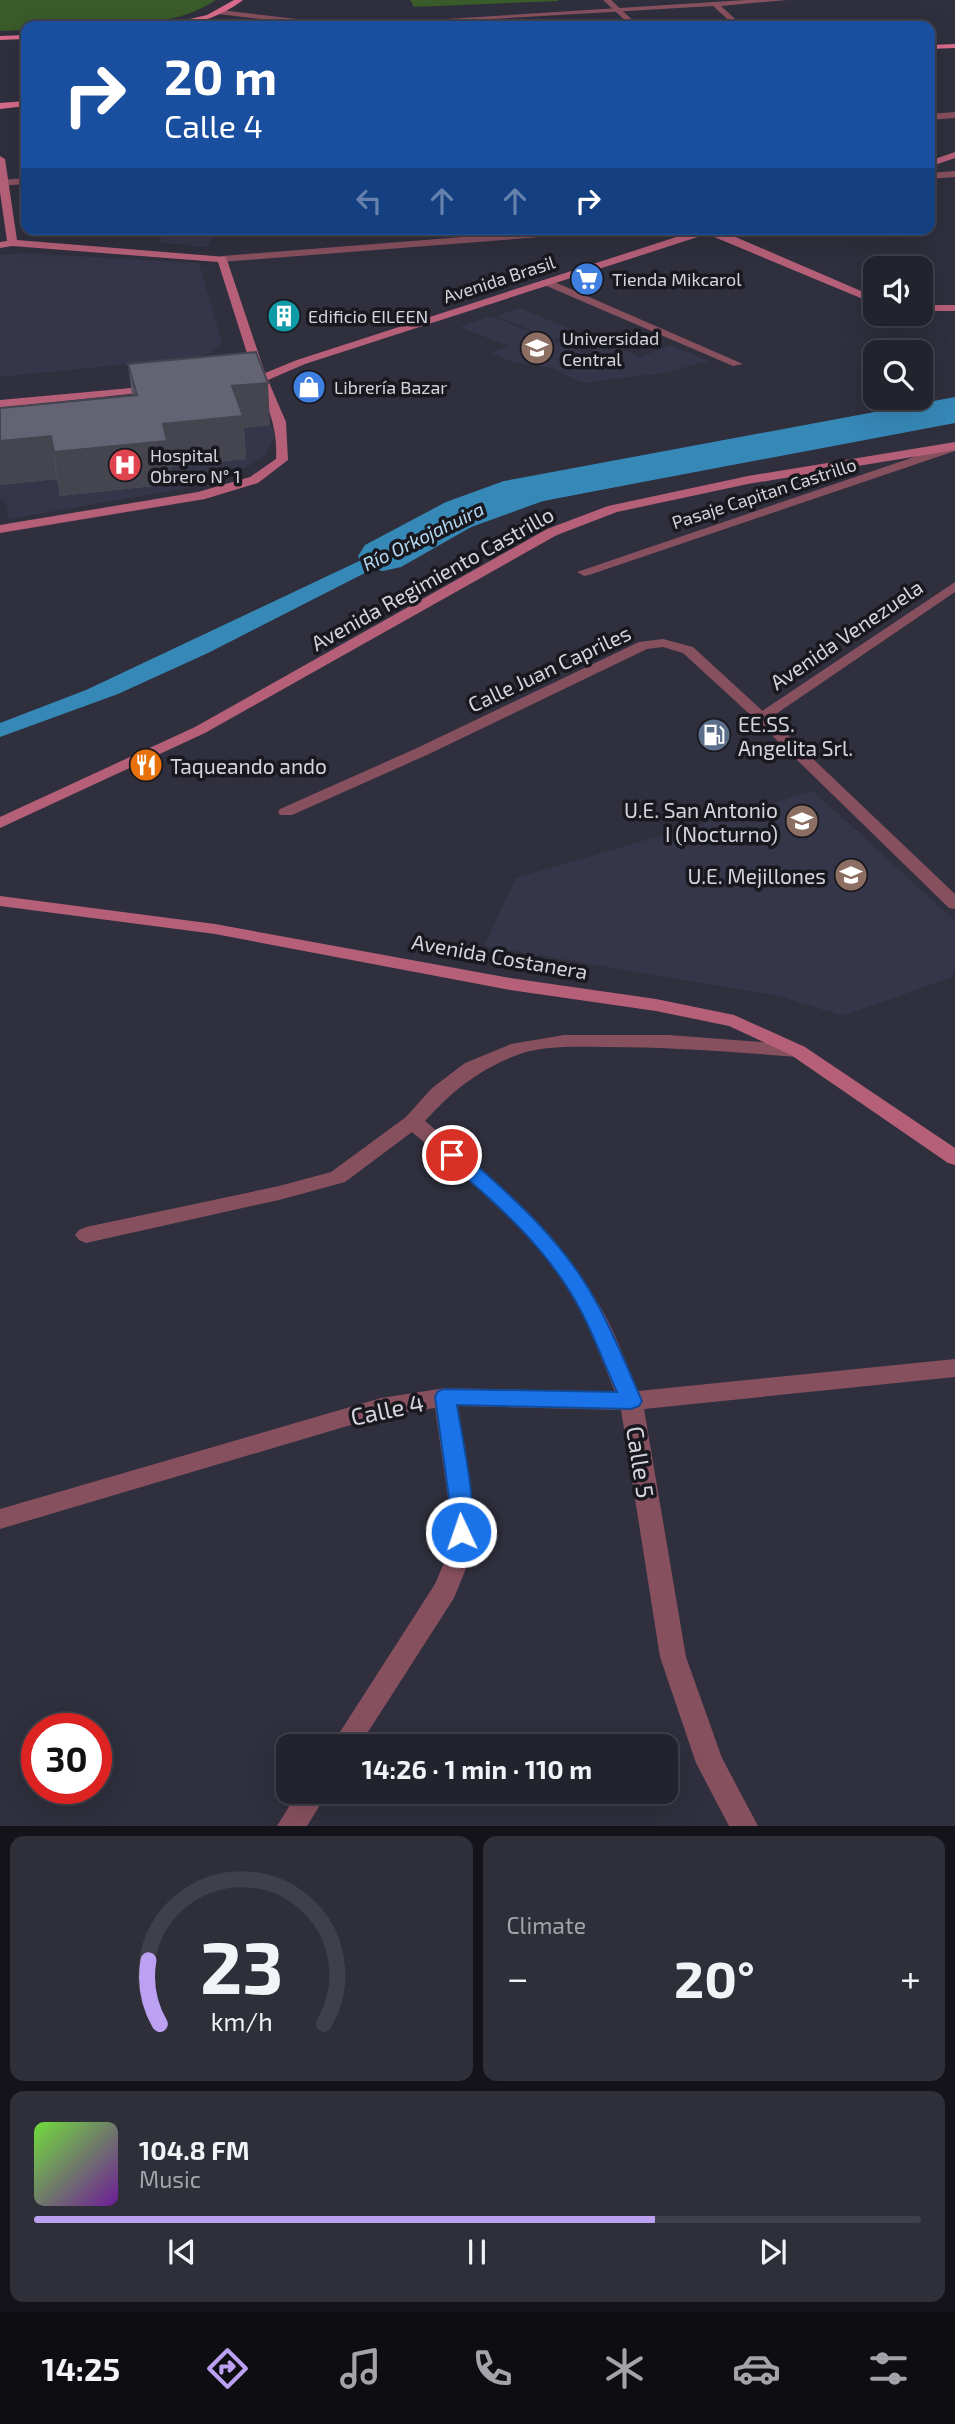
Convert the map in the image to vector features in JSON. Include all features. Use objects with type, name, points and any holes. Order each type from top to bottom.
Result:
[{"type":"main road","points":[[184,21],[221,12],[239,0]]},
{"type":"main road","points":[[0,39],[21,37]]},
{"type":"main road","points":[[935,37],[942,37]]},
{"type":"main road","points":[[935,47],[955,46]]},
{"type":"main road","points":[[0,106],[21,104]]},
{"type":"main road","points":[[935,161],[955,155]]},
{"type":"main road","points":[[0,159],[12,243]]},
{"type":"main road","name":"Avenida Brasil","points":[[232,376],[259,373],[301,362],[690,235]]},
{"type":"main road","points":[[722,235],[863,296]]},
{"type":"main road","points":[[0,245],[12,243],[222,260],[259,373],[276,408],[285,438],[282,460],[254,480],[200,496],[0,529]]},
{"type":"main road","points":[[933,308],[955,308]]},
{"type":"main road","points":[[0,404],[162,383]]},
{"type":"main road","points":[[0,393],[107,389]]},
{"type":"main road","name":"Avenida Regimiento Castrillo","points":[[0,823],[200,730],[552,533],[614,509],[748,480],[955,447]]},
{"type":"main road","name":"Avenida Costanera","points":[[0,901],[215,929],[510,984],[656,1005],[734,1021],[798,1051],[955,1158]]},
{"type":"street","points":[[607,0],[630,21]]},
{"type":"street","points":[[421,21],[783,0]]},
{"type":"street","points":[[715,4],[734,21]]},
{"type":"street","points":[[221,12],[297,21]]},
{"type":"street","points":[[935,117],[955,115]]},
{"type":"street","points":[[935,176],[955,174]]},
{"type":"street","points":[[2,183],[21,181]]},
{"type":"street","points":[[222,260],[530,235]]},
{"type":"street","points":[[547,282],[737,364]]},
{"type":"street","name":"Pasaje Capitan Castrillo","points":[[584,572],[955,447]]},
{"type":"street","name":"Avenida Venezuela","points":[[761,718],[955,586]]},
{"type":"street","name":"Calle Juan Capriles","points":[[286,812],[423,751],[644,645],[663,643],[688,650],[955,904]]},
{"type":"street","points":[[86,1235],[279,1193],[338,1177],[413,1122],[439,1093],[472,1068],[518,1048],[564,1041],[669,1041],[798,1051]]},
{"type":"street","name":"Calle 5","points":[[413,1122],[510,1205],[548,1246],[590,1308],[631,1401],[673,1657],[710,1763],[744,1825]]},
{"type":"street","name":"Calle 4","points":[[0,1519],[381,1407],[445,1397],[631,1401],[955,1368]]},
{"type":"street","points":[[352,1734],[445,1590],[461,1551],[462,1512],[445,1397]]},
{"type":"street","points":[[291,1825],[306,1804]]},
{"type":"shaded area","points":[[162,235],[214,235],[208,246],[160,243]]},
{"type":"shaded area","points":[[23,253],[199,263],[222,343],[212,352],[197,357],[0,377],[0,255]]},
{"type":"shaded area","points":[[520,308],[578,332],[554,340],[496,316]]},
{"type":"shaded area","name":"Universidad Central","points":[[490,316],[585,353],[609,344],[640,357],[671,345],[709,361],[663,373],[583,383],[552,368],[513,362],[490,353],[508,346],[460,327]]},
{"type":"shaded area","name":"Hospital Obrero N° 1","points":[[259,393],[275,435],[265,456],[236,474],[198,486],[9,519],[6,503],[0,498],[0,418]]},
{"type":"shaded area","points":[[813,791],[955,921],[955,967],[952,977],[843,1016],[780,996],[484,946],[516,878]]},
{"type":"green space","points":[[0,0],[216,0],[196,11],[160,21],[21,21],[21,30],[0,31]]},
{"type":"green space","points":[[410,0],[558,0],[559,1],[414,7]]},
{"type":"water","points":[[955,410],[955,420],[543,501],[452,534],[361,575],[208,653],[118,694],[0,737],[0,723],[86,690],[465,511],[530,490]]},
{"type":"building","points":[[256,352],[268,383],[232,386],[243,416],[163,424],[167,441],[54,452],[51,436],[0,441],[0,408],[137,395],[128,364]]},
{"type":"waterway","name":"Río Orkojahuira","points":[[383,556],[463,512],[521,491],[955,410]]},
{"type":"place","name":"Tienda Mikcarol","points":[[587,279]]},
{"type":"place","name":"Edificio EILEEN","points":[[284,316]]},
{"type":"place","name":"Universidad Central","points":[[537,348]]},
{"type":"place","name":"Librería Bazar","points":[[309,387]]},
{"type":"place","name":"Hospital Obrero N° 1","points":[[125,465]]},
{"type":"place","name":"EE.SS. Angelita Srl.","points":[[714,735]]},
{"type":"place","name":"Taqueando ando","points":[[146,765]]},
{"type":"place","name":"U.E. San Antonio I (Nocturno)","points":[[802,821]]},
{"type":"place","name":"U.E. Mejillones","points":[[851,875]]},
{"type":"route","points":[[452,1155],[510,1205],[548,1246],[590,1308],[631,1401],[445,1397],[462,1512],[461,1532]]}]
